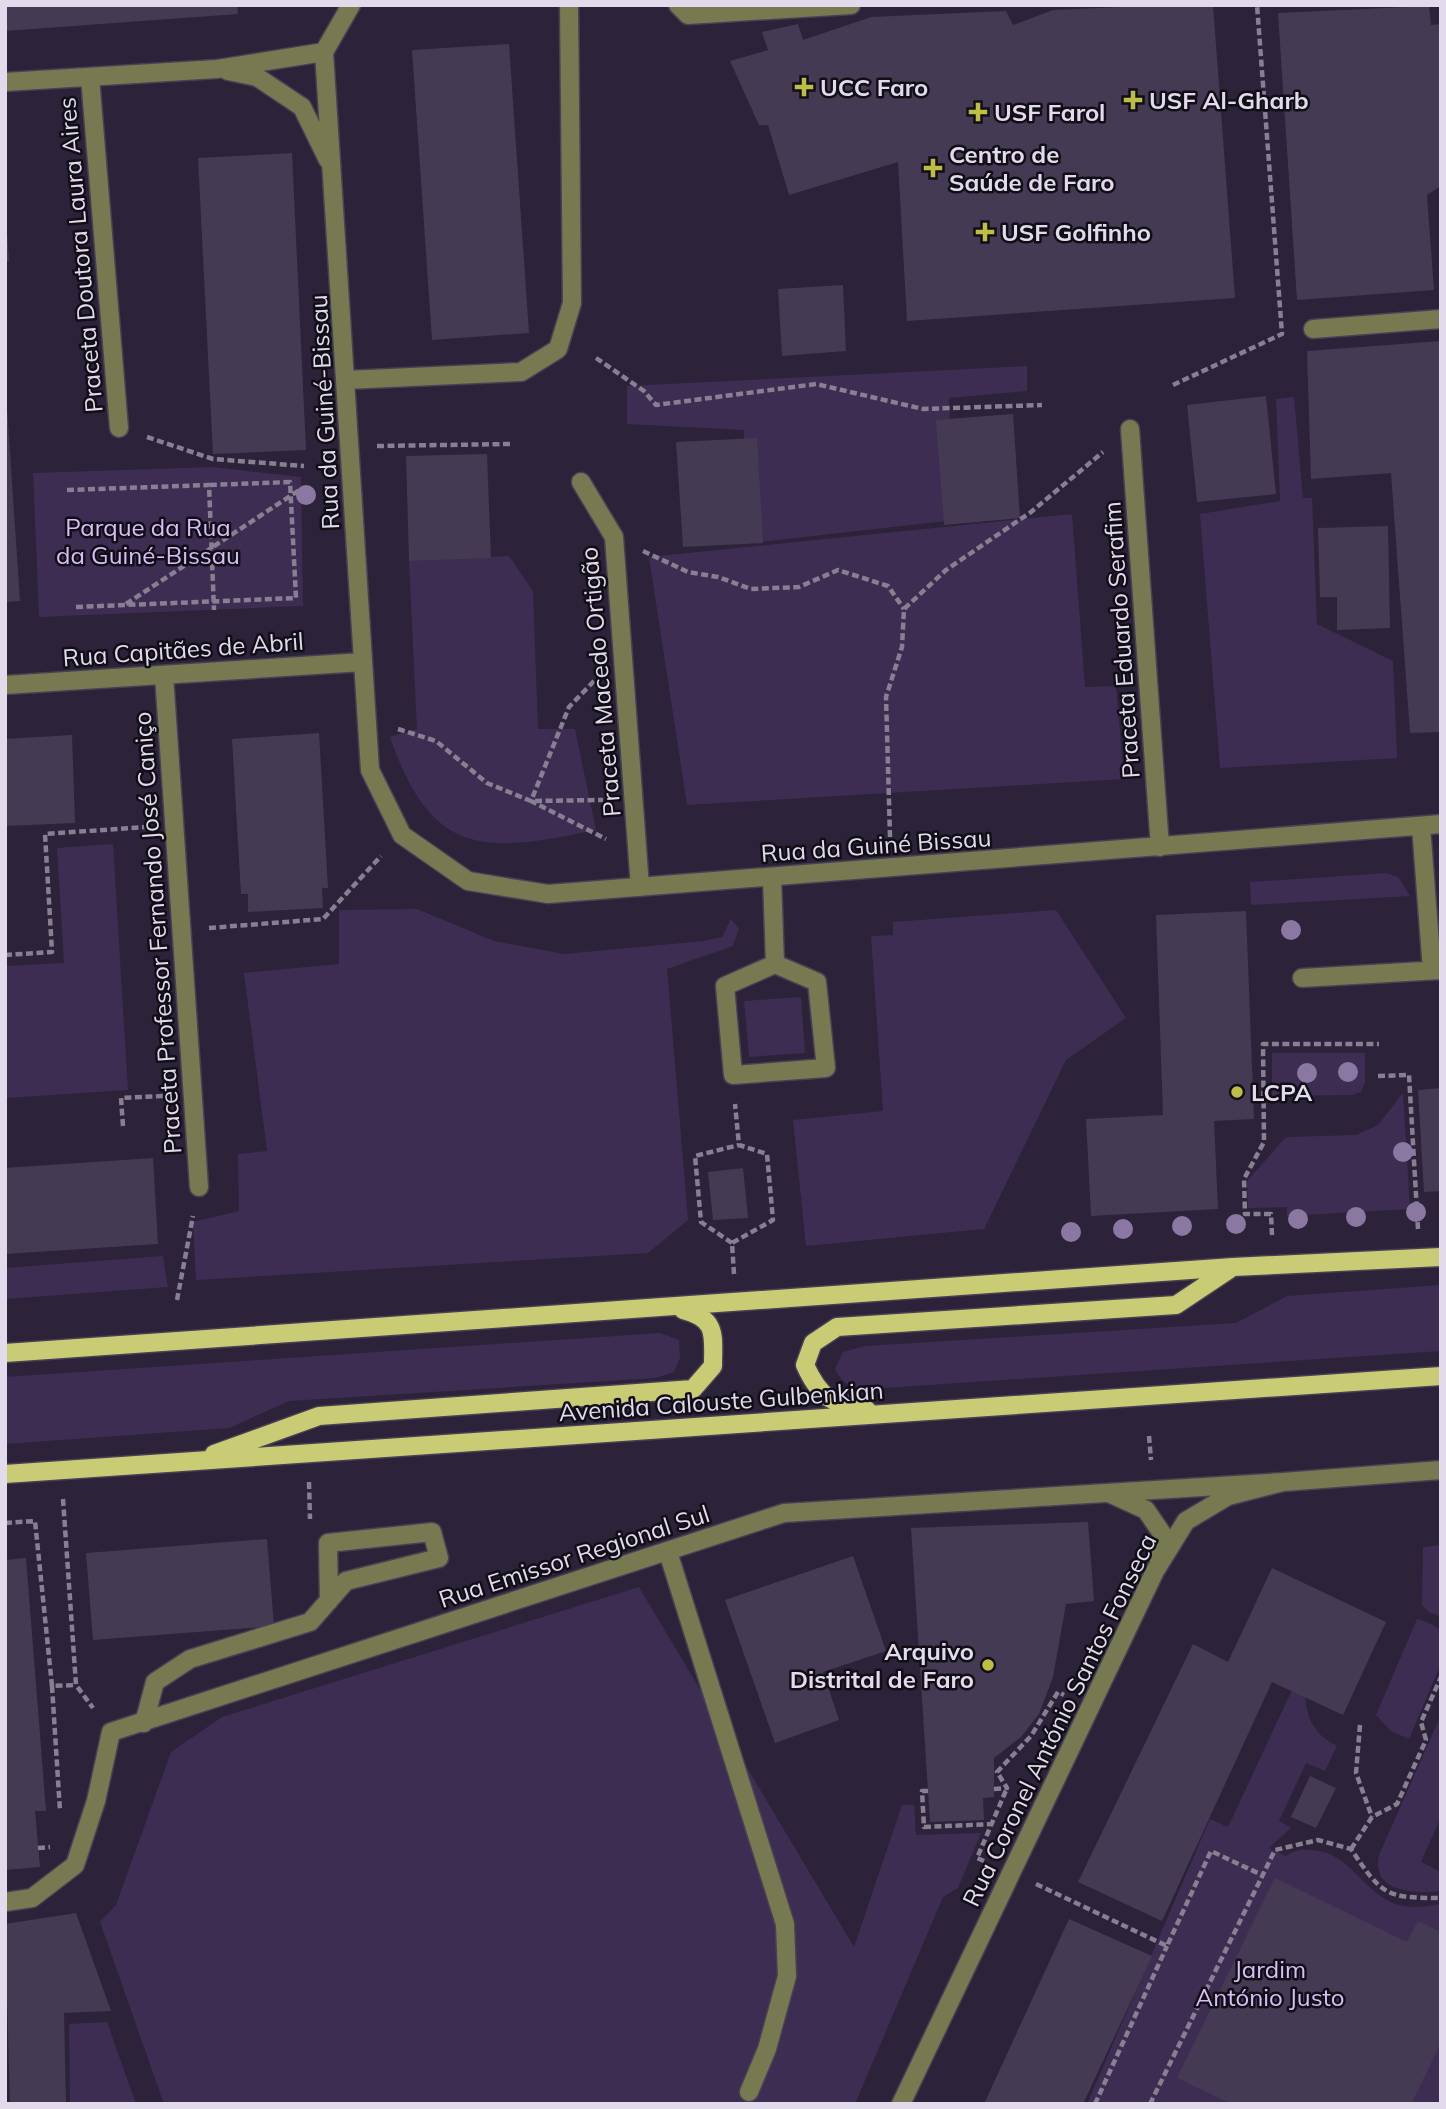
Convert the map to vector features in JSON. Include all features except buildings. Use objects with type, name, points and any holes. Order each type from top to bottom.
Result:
[{"type":"main road","points":[[5,1353],[1233,1267],[1441,1256]]},
{"type":"main road","points":[[886,1414],[833,1403],[815,1387],[805,1365],[813,1343],[837,1327],[1176,1305],[1233,1267]]},
{"type":"main road","points":[[194,1461],[319,1416],[693,1389],[713,1366],[713,1329],[701,1314],[673,1307]]},
{"type":"main road","name":"Avenida Calouste Gulbenkian","points":[[5,1474],[1441,1376]]},
{"type":"street","points":[[5,82],[217,69],[324,52],[351,5]]},
{"type":"street","points":[[346,380],[521,372],[558,349],[572,303],[569,5]]},
{"type":"street","points":[[678,5],[688,15],[851,5]]},
{"type":"street","name":"Rua da Guiné-Bissau","points":[[324,52],[334,170],[370,770],[401,835]]},
{"type":"street","points":[[217,69],[257,77],[302,107],[334,170]]},
{"type":"street","name":"Praceta Doutora Laura Aires","points":[[90,77],[119,428]]},
{"type":"street","points":[[1313,329],[1441,319]]},
{"type":"street","name":"Praceta Eduardo Serafim","points":[[1130,429],[1160,847]]},
{"type":"street","name":"Praceta Macedo Ortigão","points":[[581,482],[614,537],[640,887]]},
{"type":"street","name":"Rua Capitães de Abril","points":[[5,685],[363,662]]},
{"type":"street","name":"Praceta Professor Fernando José Caniço","points":[[164,675],[198,1187]]},
{"type":"street","name":"Rua da Guiné Bissau","points":[[401,835],[468,881],[548,894],[1441,824]]},
{"type":"street","points":[[1302,978],[1437,970],[1421,826]]},
{"type":"street","points":[[772,877],[775,964]]},
{"type":"street","points":[[775,964],[817,982],[827,1068],[733,1075],[726,986],[775,964]]},
{"type":"street","name":"Rua Coronel António Santos Fonseca","points":[[901,2104],[1155,1571],[1186,1521],[1228,1496],[1283,1482],[1441,1470]]},
{"type":"street","name":"Rua Emissor Regional Sul","points":[[111,1732],[784,1513],[1283,1482]]},
{"type":"street","points":[[1108,1492],[1146,1510],[1163,1535],[1155,1571]]},
{"type":"street","points":[[144,1723],[155,1682],[190,1659],[310,1622],[329,1601],[346,1580],[439,1558],[432,1532],[328,1544],[329,1601]]},
{"type":"street","points":[[668,1552],[785,1924],[786,1976],[766,2049],[749,2092]]},
{"type":"street","points":[[5,1902],[32,1898],[75,1865],[96,1801],[111,1732]]},
{"type":"path","points":[[1173,385],[1282,334],[1258,5]]},
{"type":"path","points":[[596,358],[644,391],[656,405],[816,384],[923,409],[1042,405]]},
{"type":"path","points":[[119,428],[213,459],[304,466]]},
{"type":"path","points":[[904,609],[946,570],[1031,512],[1130,429]]},
{"type":"path","points":[[408,446],[510,444]]},
{"type":"path","points":[[67,489],[290,482],[291,495],[296,598],[76,607]]},
{"type":"path","points":[[209,485],[214,610]]},
{"type":"path","points":[[124,605],[300,489]]},
{"type":"path","points":[[614,537],[688,572],[719,577],[751,589],[799,587],[838,570],[888,586],[904,609],[902,647],[886,697],[891,868]]},
{"type":"path","points":[[531,801],[569,707],[623,651]]},
{"type":"path","points":[[367,720],[436,741],[487,783],[531,801],[638,855]]},
{"type":"path","points":[[531,801],[634,799]]},
{"type":"path","points":[[5,955],[52,952],[45,834],[174,825]]},
{"type":"path","points":[[181,931],[323,919],[401,835]]},
{"type":"path","points":[[1273,1266],[1271,1214],[1245,1214],[1244,1179],[1264,1142],[1263,1044],[1379,1044]]},
{"type":"path","points":[[733,1075],[739,1145]]},
{"type":"path","points":[[1378,1076],[1409,1075],[1417,1209]]},
{"type":"path","points":[[123,1126],[121,1098],[192,1094]]},
{"type":"path","points":[[739,1145],[767,1154],[773,1220],[732,1243],[701,1222],[695,1156],[739,1145]]},
{"type":"path","points":[[177,1300],[198,1187]]},
{"type":"path","points":[[732,1243],[737,1302]]},
{"type":"path","points":[[61,1470],[76,1685],[111,1732]]},
{"type":"path","points":[[5,1523],[35,1521],[52,1686],[61,1825]]},
{"type":"path","points":[[1351,1849],[1372,1817],[1397,1804],[1426,1740],[1421,1722],[1441,1677]]},
{"type":"path","points":[[52,1686],[76,1685]]},
{"type":"path","points":[[1007,1788],[997,1772],[1031,1736],[1058,1692],[1088,1710]]},
{"type":"path","points":[[1360,1725],[1356,1773],[1372,1817]]},
{"type":"path","points":[[994,1789],[1007,1788]]},
{"type":"path","points":[[1007,1788],[977,1858],[1167,1945]]},
{"type":"path","points":[[928,1791],[922,1791],[924,1827],[993,1824]]},
{"type":"path","points":[[1150,2104],[1275,1850],[1318,1840],[1351,1849],[1376,1886],[1400,1898],[1441,1898]]},
{"type":"path","points":[[38,1848],[57,1847]]},
{"type":"path","points":[[1096,2104],[1211,1851],[1262,1875]]},
{"type":"green space","points":[[1027,366],[1027,391],[949,398],[955,520],[742,544],[744,430],[627,424],[627,386]]},
{"type":"green space","points":[[1294,397],[1303,498],[1312,498],[1317,624],[1393,661],[1397,758],[1220,768],[1200,514],[1280,501],[1276,399]]},
{"type":"green space","name":"Parque da Rua da Guiné-Bissau","points":[[213,467],[301,477],[303,606],[39,617],[33,473]]},
{"type":"green space","points":[[1072,514],[1085,687],[1116,686],[1124,779],[687,805],[649,557]]},
{"type":"green space","points":[[509,556],[533,591],[538,729],[575,729],[596,830],[523,842],[493,843],[467,838],[444,826],[424,806],[406,777],[390,737],[417,729],[409,561]]},
{"type":"green space","points":[[113,844],[128,1090],[5,1098],[5,966],[64,963],[57,848]]},
{"type":"green space","points":[[1387,873],[1398,877],[1410,896],[1251,905],[1250,882]]},
{"type":"green space","points":[[417,909],[494,941],[564,954],[704,941],[722,937],[731,919],[739,929],[733,946],[667,969],[688,1220],[648,1253],[196,1280],[193,1222],[239,1211],[238,1154],[267,1151],[244,973],[339,964],[339,910]]},
{"type":"green space","points":[[1056,910],[1126,1018],[1066,1060],[984,1229],[806,1246],[793,1120],[883,1111],[871,936],[893,935],[893,922]]},
{"type":"green space","points":[[801,997],[805,1053],[749,1057],[744,1001]]},
{"type":"green space","points":[[1272,1053],[1365,1053],[1365,1083],[1361,1092],[1352,1095],[1272,1096]]},
{"type":"green space","points":[[1403,1093],[1410,1209],[1287,1216],[1287,1207],[1248,1208],[1247,1181],[1286,1137],[1356,1135],[1378,1125]]},
{"type":"green space","points":[[163,1256],[168,1287],[5,1299],[5,1268]]},
{"type":"green space","points":[[1441,1285],[1441,1351],[869,1389],[849,1385],[835,1369],[843,1352],[865,1346],[1236,1323],[1287,1296]]},
{"type":"green space","points":[[660,1333],[679,1340],[680,1358],[674,1372],[656,1378],[289,1401],[229,1428],[5,1444],[5,1377]]},
{"type":"green space","points":[[1441,1545],[1441,1616],[1430,1613],[1422,1605],[1423,1547]]},
{"type":"green space","points":[[639,1587],[854,1947],[902,1805],[914,1805],[916,1835],[981,1833],[958,1888],[943,1897],[855,2104],[164,2104],[100,1922],[116,1905],[171,1752],[222,1717]]},
{"type":"green space","points":[[1417,1619],[1432,1624],[1441,1631],[1441,1664],[1409,1739],[1391,1731],[1376,1715]]},
{"type":"green space","name":"Jardim António Justo","points":[[1292,1690],[1305,1695],[1313,1725],[1337,1746],[1325,1771],[1306,1763],[1279,1821],[1291,1828],[1269,1848],[1286,1856],[1304,1850],[1334,1856],[1377,1893],[1393,1903],[1414,1907],[1441,1904],[1441,2104],[1087,2104],[1210,1819],[1228,1827]]},
{"type":"green space","points":[[1441,1715],[1441,1817],[1421,1862],[1441,1872],[1441,1891],[1407,1891],[1396,1888],[1381,1877],[1379,1855]]},
{"type":"green space","points":[[107,2022],[136,2104],[70,2104],[69,2024]]},
{"type":"place","name":"UCC Faro","points":[[804,87]]},
{"type":"place","name":"USF Al-Gharb","points":[[1133,100]]},
{"type":"place","name":"USF Farol","points":[[978,112]]},
{"type":"place","name":"Centro de Saúde de Faro","points":[[933,168]]},
{"type":"place","name":"USF Golfinho","points":[[985,232]]},
{"type":"place","name":"LCPA","points":[[1237,1092]]},
{"type":"place","name":"Arquivo Distrital de Faro","points":[[988,1665]]}]
